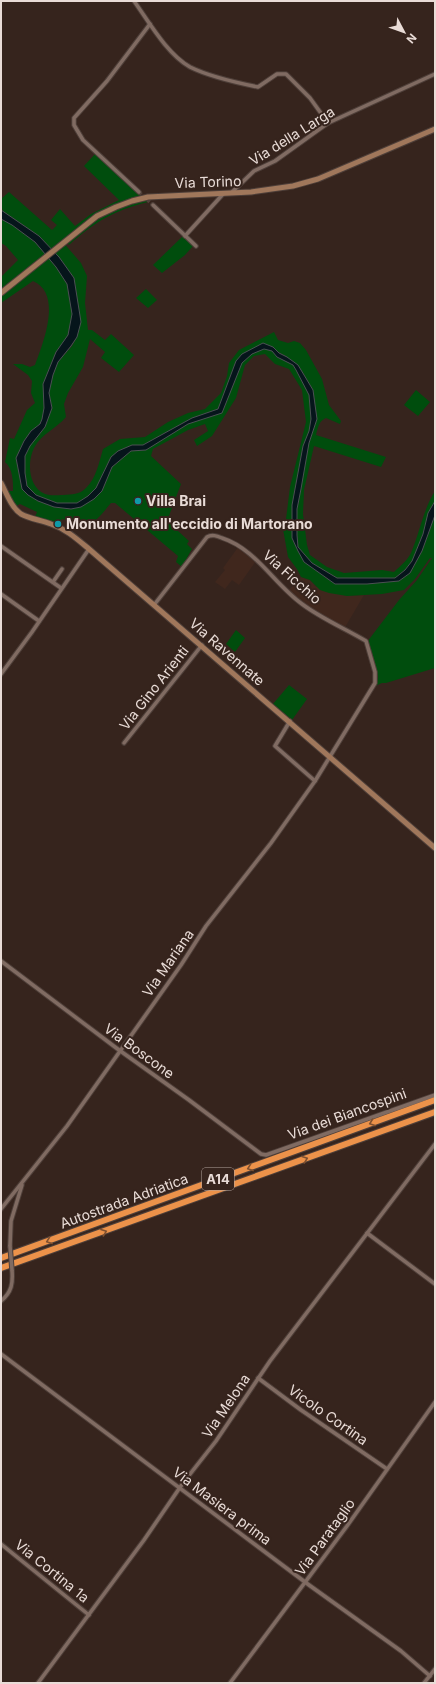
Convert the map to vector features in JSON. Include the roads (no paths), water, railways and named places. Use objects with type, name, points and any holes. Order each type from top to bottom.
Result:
[{"type":"highway","name":"Autostrada Adriatica","points":[[1,1258],[435,1100]]},
{"type":"highway","name":"Autostrada Adriatica","points":[[1,1268],[435,1112]]},
{"type":"main road","name":"Via Torino","points":[[1,293],[80,229],[107,211],[132,201],[167,196],[279,189],[307,183],[435,129]]},
{"type":"main road","name":"Via Ravennate","points":[[1,483],[13,506],[21,514],[51,524],[68,532],[290,721],[435,848]]},
{"type":"street","points":[[134,1],[175,55],[190,66],[232,82],[258,87],[277,74],[286,74],[310,98],[328,123]]},
{"type":"street","points":[[139,192],[83,140],[74,125],[74,118],[107,81],[150,24]]},
{"type":"street","name":"Via della Larga","points":[[231,193],[254,171],[276,161],[328,123],[435,74]]},
{"type":"street","points":[[185,236],[224,193]]},
{"type":"street","points":[[153,205],[196,246]]},
{"type":"street","name":"Via Ficchio","points":[[154,605],[203,541],[212,535],[240,546],[301,604],[328,622],[366,641],[375,672],[375,683],[330,756]]},
{"type":"street","points":[[1,546],[61,588]]},
{"type":"street","points":[[1,674],[89,549]]},
{"type":"street","points":[[53,582],[62,569]]},
{"type":"street","points":[[1,594],[39,621]]},
{"type":"street","name":"Via Gino Arienti","points":[[124,743],[202,646]]},
{"type":"street","points":[[290,721],[275,746],[315,781]]},
{"type":"street","name":"Via Mariana","points":[[1,1209],[67,1126],[119,1050],[181,965],[206,926],[271,843],[315,781],[330,756]]},
{"type":"street","name":"Via Boscone","points":[[1,961],[119,1050],[189,1100],[255,1152],[266,1155]]},
{"type":"street","name":"Via dei Biancospini","points":[[266,1155],[435,1095]]},
{"type":"street","name":"Via Melona","points":[[38,1683],[216,1441],[258,1378],[435,1144]]},
{"type":"street","name":"Via Mariana","points":[[1,1301],[6,1297],[11,1288],[11,1221],[23,1182]]},
{"type":"street","points":[[367,1233],[435,1284]]},
{"type":"street","name":"Via Masiera prima","points":[[1,1354],[306,1582],[401,1651],[430,1676]]},
{"type":"street","name":"Vicolo Cortina","points":[[258,1378],[387,1470]]},
{"type":"street","name":"Via Parataglio","points":[[230,1683],[347,1526],[435,1402]]},
{"type":"street","name":"Via Cortina 1a","points":[[1,1544],[89,1614]]},
{"type":"street","points":[[424,1683],[435,1669]]},
{"type":"tunnel","points":[[139,192],[153,205]]},
{"type":"place","name":"Villa Brai","points":[[138,501]]},
{"type":"place","name":"Monumento all'eccidio di Martorano","points":[[58,524]]}]
